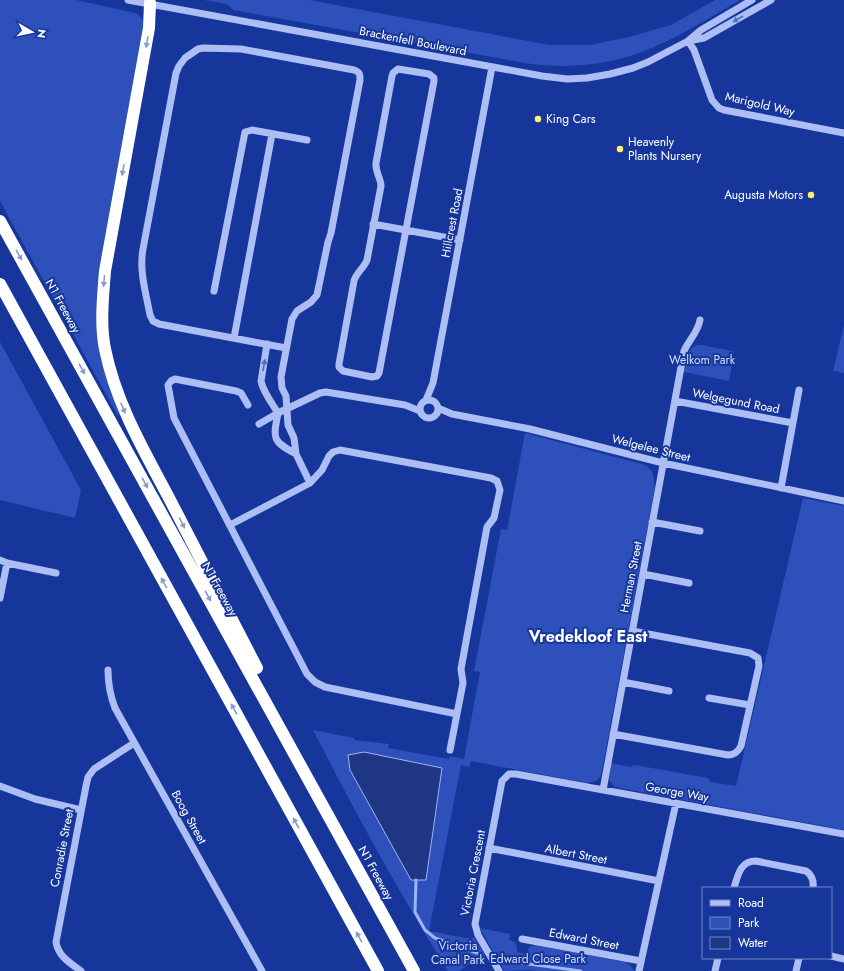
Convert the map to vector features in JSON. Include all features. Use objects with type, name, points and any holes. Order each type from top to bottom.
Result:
[{"type":"highway","points":[[150,2],[150,26],[105,271],[103,302],[105,348],[110,370],[129,422],[257,669],[260,679],[259,689]]},
{"type":"highway","name":"N1 Freeway","points":[[0,221],[414,971]]},
{"type":"highway","points":[[0,284],[378,971]]},
{"type":"highway","points":[[401,947],[417,971]]},
{"type":"street","name":"Brackenfell Boulevard","points":[[128,0],[150,2],[492,67],[567,79],[587,78],[610,74],[641,65],[688,41],[701,30],[752,0]]},
{"type":"street","name":"Brackenfell Boulevard","points":[[688,41],[704,38],[771,0]]},
{"type":"street","name":"Marigold Way","points":[[688,41],[694,50],[712,100],[719,108],[844,133]]},
{"type":"street","points":[[286,348],[159,324],[153,321],[150,315],[142,274],[142,259],[176,73],[178,66],[185,58],[198,49],[241,49],[354,70],[358,71],[360,74],[332,233],[328,242],[318,291],[314,300],[297,311],[293,316],[281,378],[282,388],[286,396],[288,425],[294,438],[296,454],[310,483]]},
{"type":"street","name":"Hillcrest Road","points":[[424,402],[433,383],[492,67]]},
{"type":"street","points":[[398,69],[432,76],[434,81],[407,230],[379,373],[372,377],[343,371],[339,367],[354,281],[356,275],[367,260],[381,183],[376,171],[376,163],[392,76],[398,69]]},
{"type":"street","points":[[214,291],[245,132],[250,130],[307,140]]},
{"type":"street","points":[[234,338],[272,134]]},
{"type":"street","points":[[374,224],[460,240]]},
{"type":"street","name":"Herman Street","points":[[603,790],[684,351],[696,331],[700,320]]},
{"type":"street","points":[[267,344],[261,380],[264,390],[278,413],[274,432],[280,446],[296,454]]},
{"type":"street","points":[[248,405],[241,393],[236,391],[175,379],[168,385],[174,418],[311,679],[325,687],[457,714]]},
{"type":"street","name":"Hillcrest Road","points":[[433,383],[437,405]]},
{"type":"street","name":"Welgegund Road","points":[[781,488],[799,390]]},
{"type":"street","points":[[259,424],[287,408],[320,393],[326,392],[405,405],[420,411],[425,417],[433,417],[437,413],[437,405],[431,400],[405,405]]},
{"type":"street","name":"Welgegund Road","points":[[675,401],[793,423]]},
{"type":"street","points":[[420,411],[424,402]]},
{"type":"street","name":"Welgelee Street","points":[[437,405],[452,414]]},
{"type":"street","name":"Welgelee Street","points":[[433,417],[452,414],[530,429],[663,463],[844,501]]},
{"type":"street","points":[[230,525],[310,483],[320,474],[328,456],[333,452],[340,450],[490,478],[499,484],[500,490],[494,518],[488,527],[461,669],[462,683],[450,750]]},
{"type":"street","points":[[652,522],[700,531]]},
{"type":"street","points":[[0,598],[3,561],[56,573]]},
{"type":"street","points":[[643,574],[689,583]]},
{"type":"street","points":[[613,734],[731,755],[736,753],[740,749],[760,663],[758,658],[753,654],[632,632]]},
{"type":"street","name":"Boog Street","points":[[108,670],[110,697],[134,743],[262,971]]},
{"type":"street","points":[[622,682],[669,691]]},
{"type":"street","points":[[709,698],[750,705]]},
{"type":"street","name":"Conradie Street","points":[[81,971],[62,956],[56,947],[56,942],[86,786],[91,772],[98,765],[134,743]]},
{"type":"street","name":"George Way","points":[[506,776],[516,774],[844,834]]},
{"type":"street","name":"Victoria Crescent","points":[[499,971],[475,927],[502,781],[506,776]]},
{"type":"street","points":[[0,786],[35,799],[81,810]]},
{"type":"street","points":[[639,971],[676,803]]},
{"type":"street","name":"Albert Street","points":[[489,848],[659,881]]},
{"type":"street","points":[[734,887],[739,870],[742,866],[749,862],[756,861],[806,871],[813,880],[813,887]]},
{"type":"street","name":"Edward Street","points":[[522,939],[641,961]]},
{"type":"street","points":[[832,956],[844,959]]},
{"type":"street","points":[[715,971],[718,959]]},
{"type":"street","points":[[796,971],[799,959]]},
{"type":"green space","points":[[0,0],[76,0],[135,13],[141,17],[144,22],[99,289],[122,414],[118,416],[0,201]]},
{"type":"green space","points":[[204,0],[309,0],[550,45],[590,45],[629,37],[671,25],[715,0],[740,0],[698,25],[654,47],[638,53],[588,65],[553,66],[519,62],[233,10],[227,4]]},
{"type":"green space","points":[[844,325],[844,373],[833,371]]},
{"type":"green space","points":[[0,342],[81,490],[75,518],[0,500]]},
{"type":"green space","name":"Welkom Park","points":[[697,345],[734,352],[729,381],[684,372],[689,353],[693,347]]},
{"type":"green space","name":"Victoria Canal Park","points":[[525,433],[645,465],[652,472],[655,487],[601,776],[596,781],[586,783],[471,761],[469,767],[461,765],[429,931],[471,939],[474,937],[485,955],[459,971],[448,971],[378,852],[313,730],[354,738],[354,740],[389,744],[388,748],[449,759],[450,756],[464,759],[480,672],[474,671],[501,529],[507,530]]},
{"type":"green space","points":[[803,498],[844,506],[844,830],[615,787],[609,780],[611,763],[630,767],[635,765],[708,778],[710,782],[736,786]]},
{"type":"green space","name":"Edward Close Park","points":[[480,928],[510,934],[509,940],[516,944],[517,952],[526,954],[529,947],[536,945],[625,962],[631,966],[634,971],[504,971]]},
{"type":"water","points":[[364,752],[442,768],[426,880],[411,880],[350,770],[348,755]]},
{"type":"waterway","points":[[416,880],[415,912],[425,930],[435,938],[477,953]]},
{"type":"waterway","points":[[501,958],[529,964],[581,971]]},
{"type":"place","name":"King Cars","points":[[538,119]]},
{"type":"place","name":"Heavenly Plants Nursery","points":[[620,149]]},
{"type":"place","name":"Augusta Motors","points":[[811,195]]},
{"type":"district","name":"Vredekloof East","points":[[588,636]]}]
